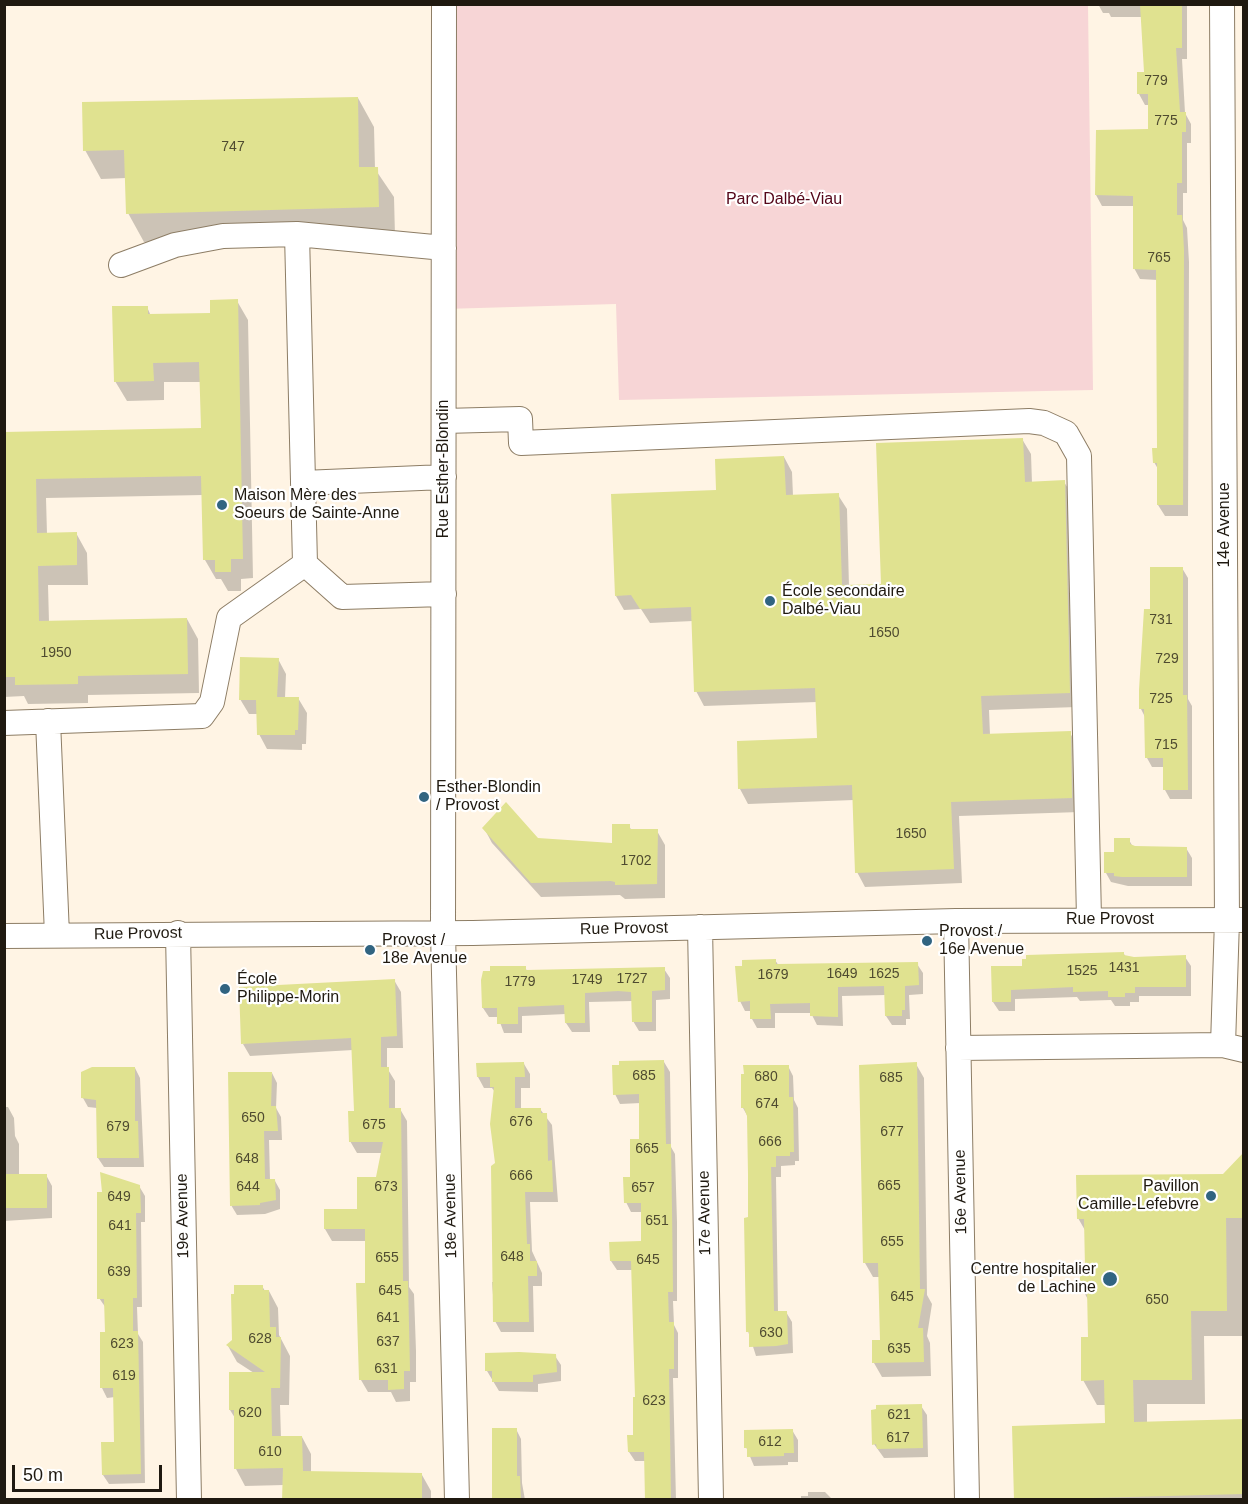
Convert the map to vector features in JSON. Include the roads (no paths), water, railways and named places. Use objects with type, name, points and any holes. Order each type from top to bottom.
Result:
[{"type":"street","name":"Rue Esther-Blondin","points":[[443,933],[444,4]]},
{"type":"street","name":"14e Avenue","points":[[1222,4],[1235,920],[1233,1048]]},
{"type":"street","points":[[121,265],[175,245],[223,236],[297,234],[444,248]]},
{"type":"street","points":[[297,234],[306,564],[342,597],[444,594]]},
{"type":"street","points":[[444,421],[520,419],[520,443],[1029,421],[1044,423],[1066,433],[1079,456],[1089,919]]},
{"type":"street","points":[[303,483],[444,477]]},
{"type":"street","points":[[4,723],[202,716],[212,702],[229,618],[306,564]]},
{"type":"street","points":[[48,721],[57,935]]},
{"type":"street","name":"Rue Provost","points":[[4,936],[178,933],[443,933],[1089,919],[1235,920]]},
{"type":"street","name":"16e Avenue","points":[[956,921],[967,1500]]},
{"type":"street","name":"17e Avenue","points":[[700,927],[711,1500]]},
{"type":"street","name":"19e Avenue","points":[[178,933],[189,1500]]},
{"type":"street","name":"18e Avenue","points":[[443,933],[457,1500]]},
{"type":"street","points":[[958,1048],[1233,1048]]},
{"type":"place","name":"Maison Mère des Soeurs de Sainte-Anne","points":[[222,505]]},
{"type":"place","name":"École secondaire Dalbé-Viau","points":[[770,601]]},
{"type":"place","name":"Esther-Blondin / Provost","points":[[424,797]]},
{"type":"place","name":"Provost / 16e Avenue","points":[[927,941]]},
{"type":"place","name":"Provost / 18e Avenue","points":[[370,950]]},
{"type":"place","name":"École Philippe-Morin","points":[[225,989]]},
{"type":"place","name":"Pavillon Camille-Lefebvre","points":[[1211,1196]]},
{"type":"place","name":"Centre hospitalier de Lachine","points":[[1110,1279]]},
{"type":"park label","name":"Parc Dalbé-Viau","points":[[784,200]]}]
